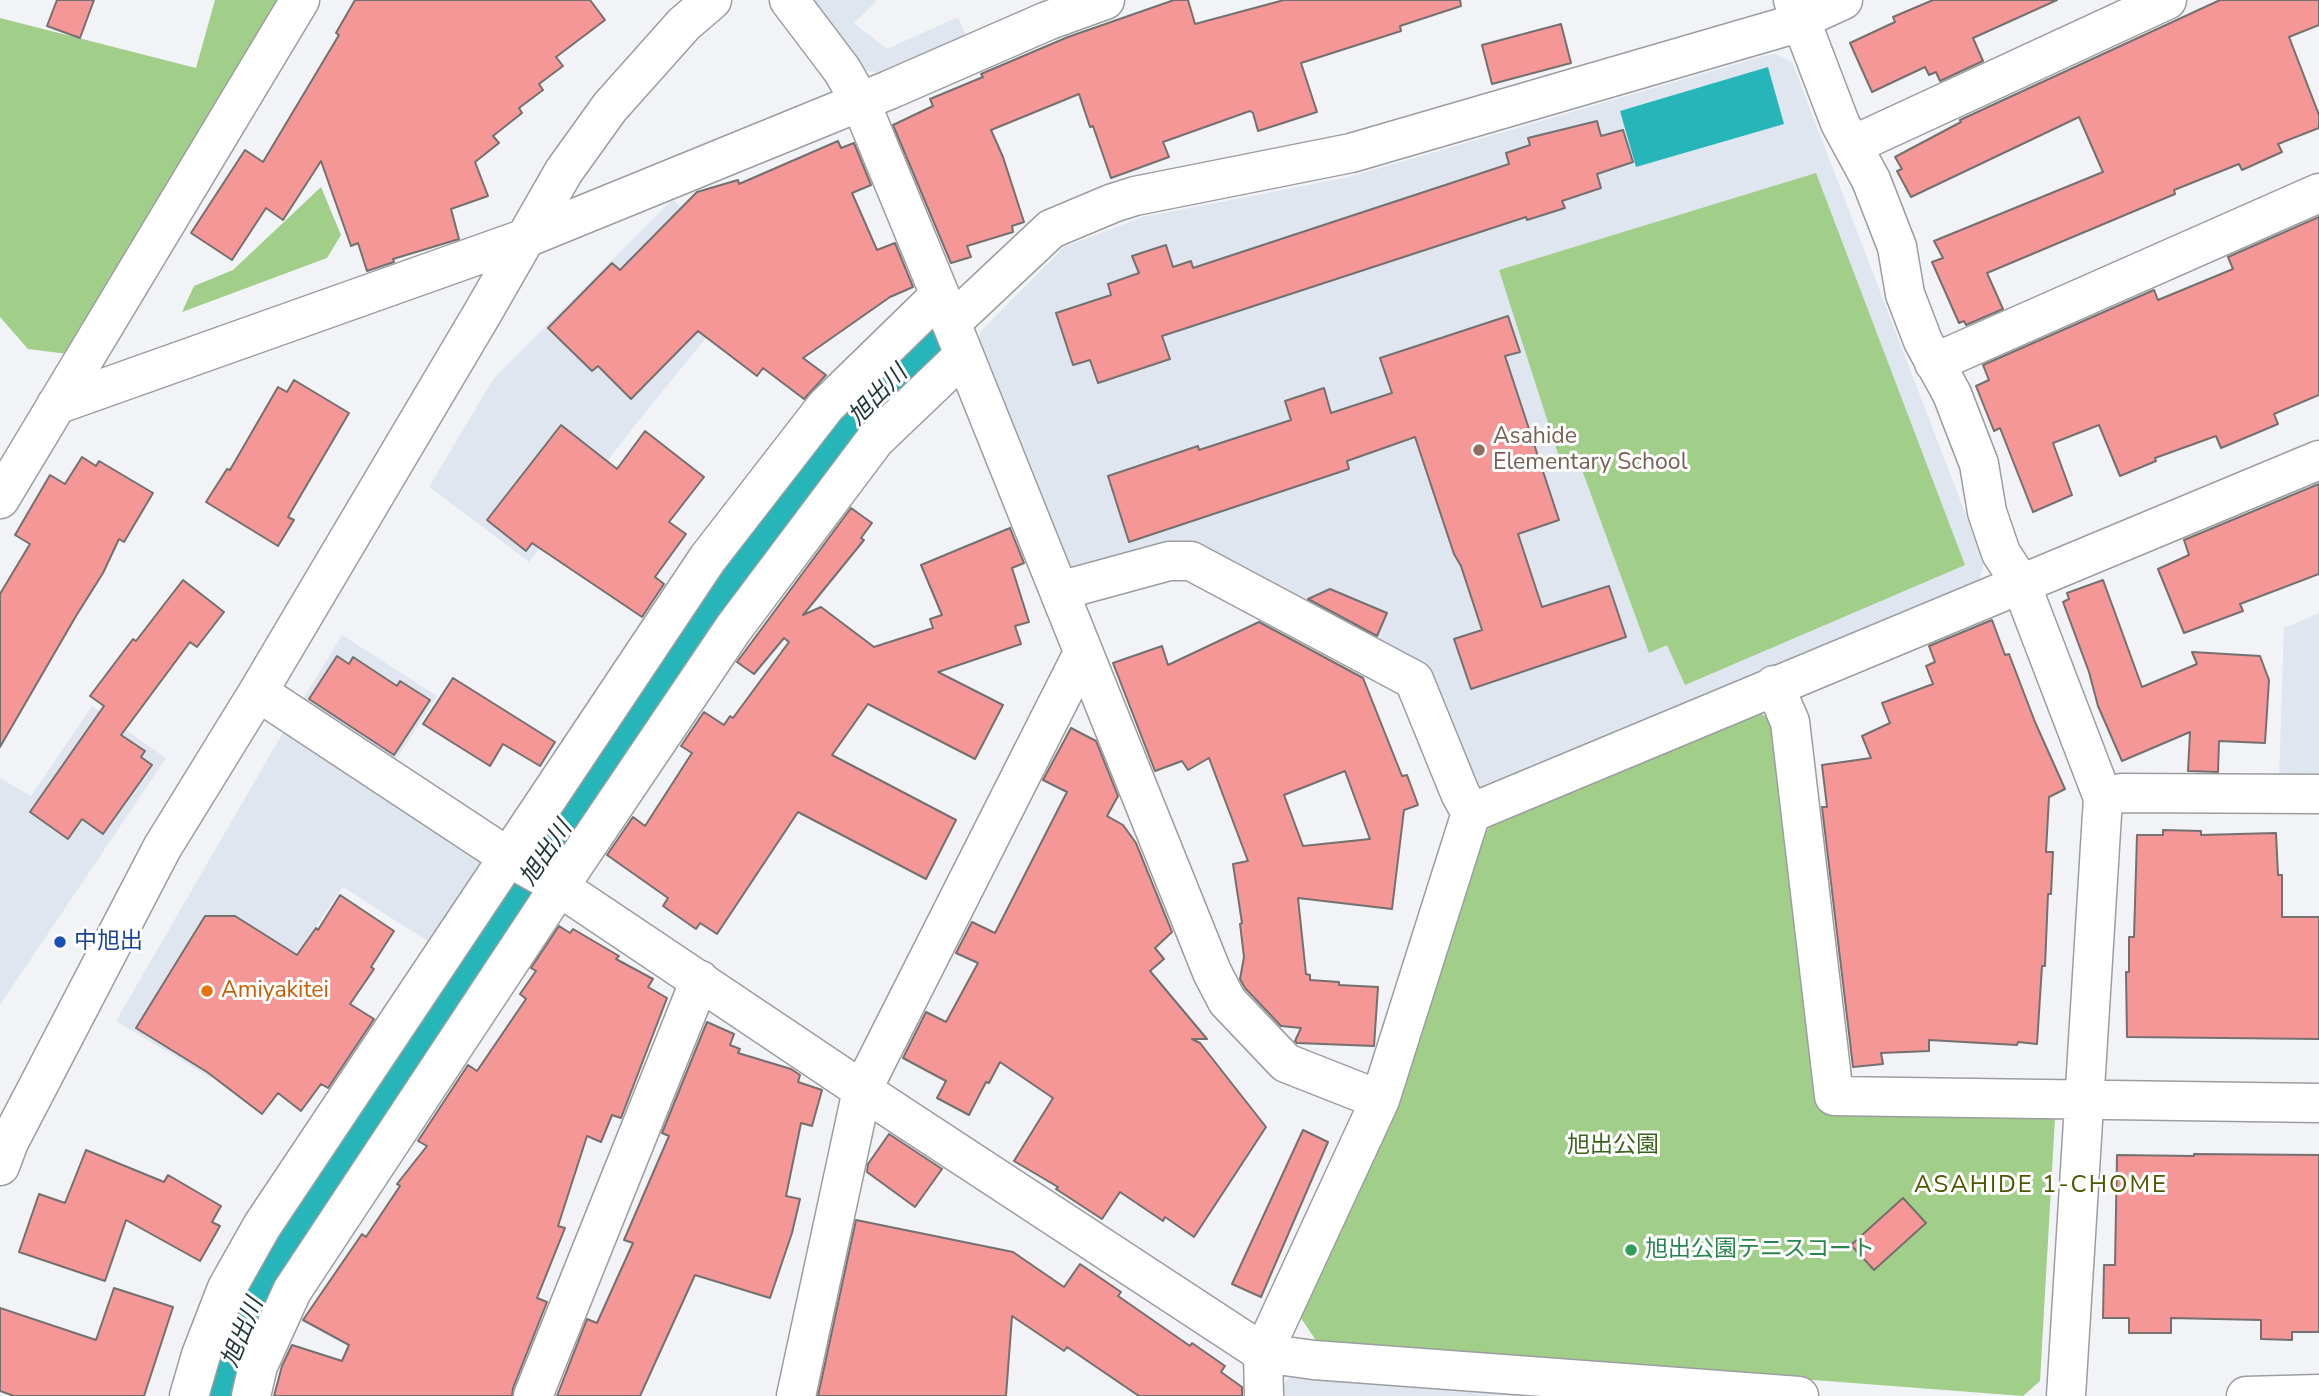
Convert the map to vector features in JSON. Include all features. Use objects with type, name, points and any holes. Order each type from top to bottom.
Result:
[{"type":"street","points":[[0,499],[300,0]]},
{"type":"street","points":[[3,1151],[162,848],[258,692],[565,171],[610,107],[684,24],[712,0]]},
{"type":"street","points":[[789,0],[842,70],[860,101],[1212,972],[1227,1002],[1286,1063],[1380,1100]]},
{"type":"street","points":[[56,405],[526,238],[1047,21],[1105,0]]},
{"type":"street","points":[[251,1396],[258,1366],[292,1291],[535,872],[708,558],[827,406],[952,324],[1051,229],[1113,203],[1135,195],[1351,153],[1796,10],[1843,0]]},
{"type":"street","points":[[1853,145],[2167,0]]},
{"type":"street","points":[[1796,10],[1840,123],[1871,180],[1897,247],[1905,294],[1934,363],[1952,394],[1979,464],[1987,512],[2001,553],[2021,584],[2103,798],[2066,1396]]},
{"type":"street","points":[[1934,363],[2319,194]]},
{"type":"street","points":[[189,1396],[201,1355],[228,1288],[262,1226],[535,872],[733,629],[875,439],[952,324]]},
{"type":"street","points":[[1471,813],[2319,460]]},
{"type":"street","points":[[1059,592],[1169,561],[1191,561],[1414,680],[1460,793],[1471,813],[1380,1100],[1263,1353],[1264,1396]]},
{"type":"street","points":[[796,1396],[862,1090],[1083,653]]},
{"type":"street","points":[[1774,685],[1790,722],[1834,1096],[2319,1103]]},
{"type":"street","points":[[258,692],[700,980],[862,1090],[1263,1353],[1314,1360],[1799,1396]]},
{"type":"street","points":[[2103,798],[2121,793],[2319,794]]},
{"type":"street","points":[[533,1396],[700,980]]},
{"type":"street","points":[[2246,1396],[2319,1394]]},
{"type":"shaded area","points":[[809,0],[874,0],[876,2],[854,23],[887,49],[958,17],[966,36],[880,73],[862,70]]},
{"type":"shaded area","name":"Asahide Elementary School","points":[[1774,53],[1792,62],[1984,562],[1979,583],[1485,793],[1465,785],[1421,673],[1193,552],[1081,576],[1064,569],[978,349],[980,332],[1064,247],[1143,217],[1349,177]]},
{"type":"shaded area","points":[[673,199],[752,281],[529,562],[429,487],[494,378]]},
{"type":"shaded area","points":[[2319,613],[2319,780],[2279,779],[2284,628]]},
{"type":"shaded area","points":[[342,635],[437,696],[395,761],[303,699]]},
{"type":"shaded area","points":[[92,706],[166,758],[0,1005],[0,778],[31,796]]},
{"type":"shaded area","points":[[285,729],[480,855],[484,872],[435,946],[343,887],[211,1078],[116,1021]]},
{"type":"shaded area","points":[[1293,1373],[1599,1396],[1280,1396],[1279,1390]]},
{"type":"green space","points":[[215,0],[282,0],[68,354],[28,349],[0,317],[0,18],[196,68]]},
{"type":"green space","points":[[1816,173],[1965,565],[1685,685],[1667,645],[1649,653],[1578,459],[1561,463],[1499,270]]},
{"type":"green space","points":[[321,187],[341,235],[327,258],[182,312],[194,286],[233,270]]},
{"type":"green space","name":"旭出公園","points":[[1757,711],[1783,728],[1827,1106],[2055,1118],[2040,1381],[2023,1396],[1317,1342],[1299,1315],[1481,837],[1495,821]]},
{"type":"water","points":[[1768,67],[1784,124],[1636,167],[1620,111]]},
{"type":"building","points":[[57,0],[94,0],[80,38],[47,26]]},
{"type":"building","points":[[355,0],[590,0],[605,20],[556,57],[563,66],[539,84],[543,90],[519,108],[522,113],[493,136],[499,143],[475,162],[488,196],[451,209],[459,239],[393,259],[394,262],[367,271],[358,243],[351,246],[321,161],[283,220],[266,208],[232,260],[191,233],[245,150],[263,162],[339,35],[336,33]]},
{"type":"building","points":[[1174,0],[1188,0],[1195,24],[1284,0],[1460,0],[1461,6],[1400,26],[1401,31],[1301,63],[1317,112],[1258,131],[1250,111],[1163,142],[1169,157],[1111,178],[1079,94],[991,130],[1003,157],[1024,222],[1012,226],[1013,232],[967,246],[971,257],[951,263],[893,125],[933,106],[930,99],[983,77],[981,74],[1068,37]]},
{"type":"building","points":[[1933,0],[2057,0],[1973,38],[1983,61],[1940,81],[1936,72],[1929,75],[1925,67],[1872,92],[1850,43],[1895,22],[1893,17]]},
{"type":"building","points":[[2220,0],[2319,0],[2319,25],[2289,37],[2319,115],[2319,128],[2278,144],[2282,152],[2242,170],[2239,164],[2174,190],[2175,194],[1987,273],[2003,309],[1966,325],[1964,321],[1959,323],[1932,262],[1943,258],[1934,241],[2103,172],[2079,117],[1911,197],[1897,171],[1902,169],[1895,157],[1961,122],[1960,120]]},
{"type":"building","points":[[1561,24],[1571,63],[1492,84],[1482,45]]},
{"type":"building","points":[[1597,121],[1601,136],[1623,130],[1633,162],[1597,174],[1601,188],[1562,201],[1565,208],[1527,220],[1526,217],[1162,336],[1170,359],[1098,383],[1090,360],[1073,365],[1056,313],[1111,295],[1108,284],[1139,273],[1132,256],[1166,245],[1173,267],[1191,261],[1193,268],[1509,164],[1506,153],[1530,145],[1528,138]]},
{"type":"building","points":[[838,141],[841,148],[854,143],[871,185],[852,193],[877,250],[895,243],[913,287],[890,297],[803,358],[826,375],[804,399],[763,368],[757,376],[698,331],[631,399],[598,366],[592,371],[548,328],[612,263],[620,270],[697,192],[738,180],[739,184]]},
{"type":"building","points":[[2319,217],[2319,395],[2274,414],[2278,424],[2221,448],[2216,436],[2155,458],[2156,461],[2120,476],[2099,425],[2053,443],[2072,495],[2033,512],[2000,428],[1994,431],[1976,386],[1989,380],[1983,365],[2154,290],[2158,300],[2233,269],[2228,257]]},
{"type":"building","points":[[1508,316],[1520,352],[1505,356],[1559,520],[1518,534],[1542,607],[1609,586],[1626,637],[1471,689],[1454,639],[1482,630],[1415,437],[1347,461],[1349,469],[1129,542],[1108,476],[1198,446],[1199,450],[1291,420],[1285,401],[1324,388],[1331,413],[1392,393],[1380,358]]},
{"type":"building","points":[[294,380],[349,413],[288,517],[294,520],[278,546],[206,502],[227,469],[230,470],[278,387],[287,392]]},
{"type":"building","points":[[561,425],[617,469],[645,431],[704,477],[669,522],[686,534],[655,577],[664,584],[642,617],[532,543],[526,551],[487,520]]},
{"type":"building","points":[[82,457],[96,466],[99,461],[153,493],[124,542],[119,539],[103,573],[0,747],[0,594],[30,544],[15,535],[50,475],[65,484]]},
{"type":"building","points":[[2319,484],[2319,574],[2240,604],[2243,611],[2184,633],[2158,569],[2189,555],[2184,540]]},
{"type":"building","points":[[851,508],[872,523],[861,538],[864,540],[803,615],[821,607],[874,647],[933,628],[930,619],[942,615],[921,565],[1010,528],[1024,563],[1012,568],[1029,622],[1015,626],[1021,644],[938,672],[1003,705],[975,759],[868,704],[832,755],[956,820],[926,879],[798,812],[717,934],[700,923],[696,929],[663,906],[668,898],[607,855],[633,817],[645,826],[692,753],[681,746],[704,712],[724,725],[730,716],[733,718],[789,642],[784,638],[754,674],[737,662]]},
{"type":"building","points":[[183,580],[224,612],[197,647],[190,642],[121,735],[145,751],[141,757],[152,765],[103,834],[82,819],[68,839],[30,812],[104,706],[90,696],[133,639],[136,641]]},
{"type":"building","points":[[2103,580],[2142,687],[2197,664],[2192,652],[2260,656],[2269,680],[2265,743],[2219,741],[2218,772],[2188,771],[2190,732],[2122,761],[2098,706],[2089,672],[2063,602],[2069,599],[2067,593]]},
{"type":"building","points":[[1330,589],[1387,613],[1377,636],[1308,599]]},
{"type":"building","points":[[1992,620],[2005,655],[2009,654],[2065,789],[2049,797],[2046,852],[2053,852],[2051,894],[2048,894],[2045,966],[2042,966],[2037,1044],[1929,1040],[1929,1051],[1881,1053],[1883,1064],[1853,1067],[1822,807],[1827,807],[1822,765],[1871,758],[1862,736],[1890,723],[1882,703],[1933,684],[1926,666],[1935,662],[1929,646]]},
{"type":"building","points":[[1259,622],[1363,678],[1402,776],[1407,775],[1418,805],[1404,810],[1392,909],[1298,898],[1306,974],[1310,975],[1310,980],[1378,987],[1374,1046],[1297,1043],[1295,1041],[1301,1028],[1281,1026],[1245,988],[1240,979],[1244,957],[1242,923],[1233,864],[1248,861],[1209,758],[1188,770],[1182,761],[1155,771],[1113,663],[1162,646],[1168,665]],"holes":[[[1345,771],[1370,839],[1303,846],[1284,795]]]},
{"type":"building","points":[[337,656],[349,664],[353,657],[397,686],[400,681],[430,700],[394,755],[309,699]]},
{"type":"building","points":[[453,678],[555,742],[540,766],[503,744],[490,766],[423,724]]},
{"type":"building","points":[[1071,728],[1096,741],[1118,796],[1107,816],[1123,825],[1136,843],[1172,932],[1155,948],[1164,959],[1150,971],[1207,1039],[1192,1039],[1200,1043],[1266,1127],[1194,1237],[1165,1217],[1163,1221],[1120,1192],[1102,1219],[1056,1189],[1058,1187],[1014,1161],[1053,1098],[1000,1062],[969,1115],[937,1098],[946,1081],[903,1058],[926,1012],[946,1022],[978,963],[956,953],[972,922],[995,933],[1067,792],[1043,780]]},
{"type":"building","points":[[2163,830],[2201,831],[2201,835],[2276,833],[2278,875],[2282,875],[2282,917],[2319,917],[2319,1039],[2127,1037],[2126,972],[2129,972],[2129,937],[2134,937],[2137,835],[2163,835]]},
{"type":"building","points":[[340,895],[394,931],[371,967],[374,969],[350,1004],[374,1019],[328,1088],[321,1084],[301,1111],[278,1093],[262,1114],[207,1072],[136,1028],[205,916],[235,916],[297,955],[316,928],[318,930]]},
{"type":"building","points":[[559,926],[570,933],[573,929],[619,956],[616,959],[653,979],[648,987],[667,998],[621,1118],[612,1115],[601,1142],[587,1136],[558,1226],[565,1228],[537,1298],[547,1302],[512,1396],[274,1396],[282,1366],[292,1345],[342,1361],[349,1345],[303,1320],[362,1234],[366,1237],[400,1186],[397,1184],[427,1146],[418,1141],[468,1065],[477,1071],[526,999],[520,994],[536,971],[531,968]]},
{"type":"building","points":[[707,1022],[734,1034],[730,1045],[740,1049],[738,1053],[791,1069],[800,1075],[798,1082],[822,1090],[812,1126],[801,1123],[786,1196],[800,1199],[792,1233],[770,1298],[695,1275],[640,1396],[557,1396],[587,1319],[597,1323],[633,1243],[624,1240],[669,1136],[662,1133]]},
{"type":"building","points":[[1303,1130],[1328,1142],[1261,1297],[1232,1284]]},
{"type":"building","points":[[889,1134],[942,1169],[915,1207],[867,1172],[868,1164]]},
{"type":"building","points":[[86,1150],[164,1182],[168,1175],[221,1206],[212,1222],[220,1226],[200,1261],[126,1220],[105,1281],[19,1252],[39,1194],[65,1203]]},
{"type":"building","points":[[2117,1155],[2319,1155],[2319,1332],[2292,1332],[2292,1340],[2261,1339],[2261,1320],[2171,1318],[2171,1333],[2129,1333],[2129,1318],[2103,1318],[2104,1265],[2115,1265]]},
{"type":"building","points":[[1903,1198],[1926,1223],[1874,1270],[1851,1245]]},
{"type":"building","points":[[856,1220],[1013,1252],[1064,1287],[1080,1264],[1121,1292],[1118,1296],[1190,1346],[1192,1343],[1225,1366],[1221,1372],[1242,1387],[1242,1396],[1139,1396],[1067,1347],[1064,1351],[1012,1316],[1006,1396],[818,1396]]},
{"type":"building","points":[[114,1288],[173,1307],[144,1396],[14,1396],[0,1391],[0,1308],[96,1340]]},
{"type":"waterway","name":"旭出川","points":[[220,1396],[252,1307],[277,1261],[704,617],[851,424],[927,348]]},
{"type":"place","name":"Asahide Elementary School","points":[[1479,450]]},
{"type":"place","name":"中旭出","points":[[60,942]]},
{"type":"place","name":"Amiyakitei","points":[[207,991]]},
{"type":"place","name":"旭出公園テニスコート","points":[[1631,1250]]},
{"type":"district","name":"ASAHIDE 1-CHOME","points":[[2041,1186]]}]
